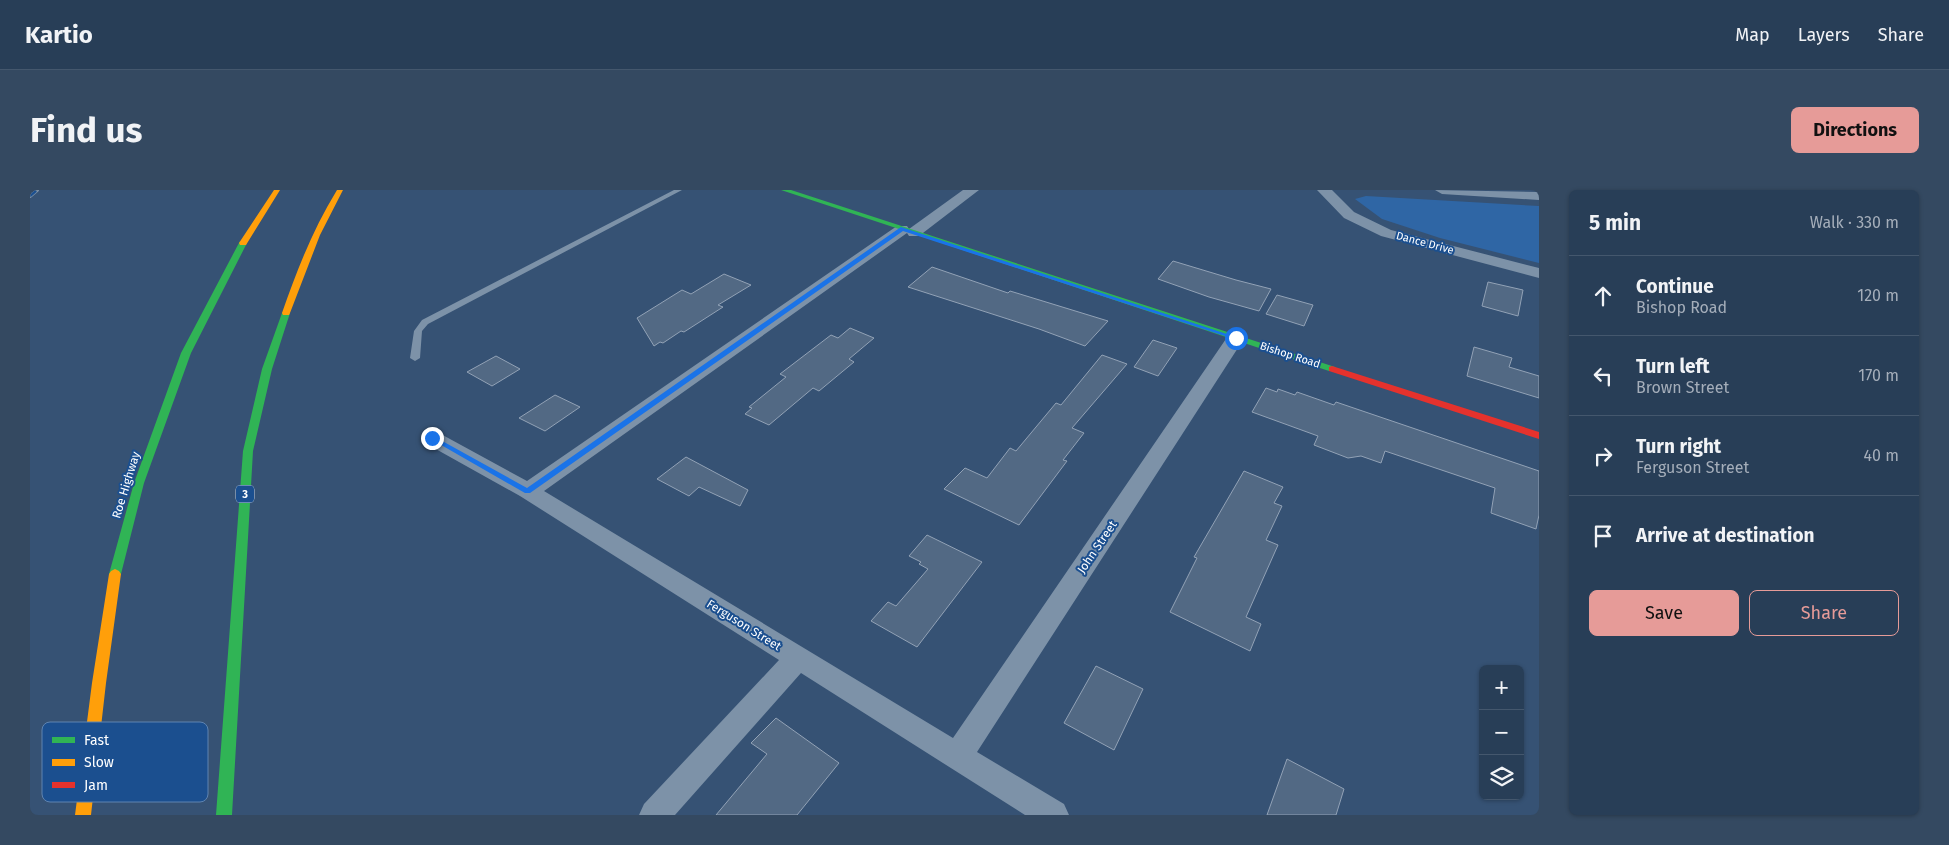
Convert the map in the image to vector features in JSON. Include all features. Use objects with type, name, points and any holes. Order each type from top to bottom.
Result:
[{"type":"main road","name":"Roe Highway","points":[[94,722],[116,570],[139,483],[186,353],[238,251],[277,190]]},
{"type":"main road","name":"3","points":[[224,815],[222,808],[248,451],[267,369],[306,254],[328,209],[340,190]]},
{"type":"main road","name":"Bishop Road","points":[[784,190],[1539,436]]},
{"type":"main road","name":"Roe Highway","points":[[83,815],[85,802]]},
{"type":"street","points":[[528,491],[908,231],[972,190]]},
{"type":"street","name":"Dance Drive","points":[[1324,190],[1349,215],[1386,233],[1539,273]]},
{"type":"street","points":[[1442,190],[1539,196]]},
{"type":"street","name":"John Street","points":[[957,757],[1236,338]]},
{"type":"street","name":"Ferguson Street","points":[[432,438],[528,491],[1053,815]]},
{"type":"street","points":[[655,815],[798,658]]},
{"type":"lane","points":[[415,358],[418,332],[425,322],[679,190]]},
{"type":"shaded area","points":[[1366,196],[1539,206],[1539,263],[1440,238],[1382,219],[1355,199]]},
{"type":"building","points":[[1173,261],[1271,289],[1259,311],[1209,297],[1158,279]]},
{"type":"building","points":[[932,267],[1008,293],[1010,291],[1108,321],[1085,346],[1039,329],[908,287]]},
{"type":"building","points":[[724,274],[751,285],[718,305],[723,307],[684,332],[681,331],[663,343],[660,342],[654,346],[637,318],[682,290],[691,294]]},
{"type":"building","points":[[1488,282],[1523,290],[1518,316],[1482,306]]},
{"type":"building","points":[[1277,295],[1313,305],[1304,326],[1266,314]]},
{"type":"building","points":[[850,328],[874,338],[849,359],[854,362],[819,391],[813,388],[769,425],[745,414],[752,408],[749,407],[786,377],[780,374],[831,335],[838,338]]},
{"type":"building","points":[[1153,340],[1177,348],[1158,376],[1134,367]]},
{"type":"building","points":[[1474,347],[1512,358],[1509,367],[1539,376],[1539,398],[1467,376]]},
{"type":"building","points":[[1102,355],[1127,364],[1072,428],[1084,433],[1063,460],[1067,461],[1019,525],[944,489],[965,468],[987,478],[1010,448],[1016,451],[1056,403],[1061,405]]},
{"type":"building","points":[[496,356],[520,369],[492,386],[467,372]]},
{"type":"building","points":[[1266,388],[1277,392],[1278,389],[1295,395],[1297,392],[1334,405],[1336,402],[1539,471],[1539,515],[1536,529],[1491,513],[1495,488],[1385,451],[1381,463],[1361,456],[1348,458],[1314,445],[1318,436],[1252,412]]},
{"type":"building","points":[[555,395],[580,407],[545,431],[519,418]]},
{"type":"building","points":[[686,457],[748,490],[740,506],[699,487],[689,496],[657,479]]},
{"type":"building","points":[[1244,471],[1283,487],[1274,503],[1282,506],[1266,540],[1278,545],[1246,617],[1261,624],[1250,651],[1170,612],[1197,558],[1194,557]]},
{"type":"building","points":[[927,535],[982,562],[917,647],[871,621],[888,602],[896,606],[928,569],[919,564],[921,562],[909,556]]},
{"type":"building","points":[[1096,666],[1143,689],[1114,750],[1064,723]]},
{"type":"building","points":[[776,718],[839,763],[797,815],[716,815],[767,754],[751,743]]},
{"type":"building","points":[[1287,759],[1344,789],[1336,815],[1267,815]]},
{"type":"railway","points":[[30,196],[37,190]]},
{"type":"traffic: fast","points":[[784,190],[1332,369]]},
{"type":"traffic: fast","points":[[115,574],[139,483],[186,353],[243,243]]},
{"type":"traffic: fast","points":[[224,815],[248,451],[267,369],[286,313]]},
{"type":"traffic: slow","points":[[243,243],[277,190]]},
{"type":"traffic: slow","points":[[286,313],[316,235],[340,190]]},
{"type":"traffic: slow","points":[[94,722],[115,574]]},
{"type":"traffic: slow","points":[[83,815],[85,802]]},
{"type":"traffic: jam","points":[[1332,369],[1539,436]]},
{"type":"route","points":[[432,438],[528,491],[902,229],[1236,338]]}]
